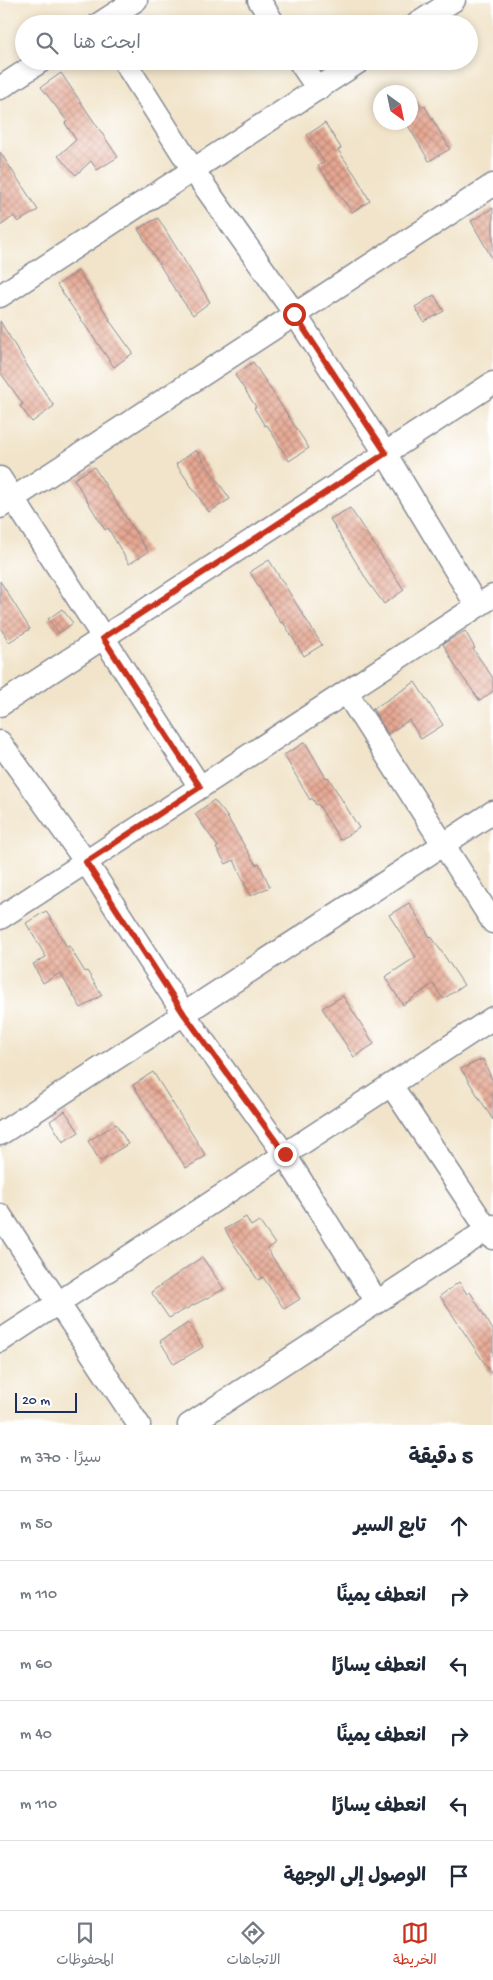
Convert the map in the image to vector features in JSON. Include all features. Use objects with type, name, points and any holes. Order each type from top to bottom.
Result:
[{"type":"street","points":[[114,15],[136,0]]},
{"type":"street","points":[[259,0],[268,15]]},
{"type":"street","points":[[432,15],[454,0]]},
{"type":"street","points":[[0,88],[27,70]]},
{"type":"street","points":[[0,918],[485,601],[294,314],[193,170],[130,70]]},
{"type":"street","points":[[305,70],[318,89]]},
{"type":"street","points":[[0,296],[346,70]]},
{"type":"street","points":[[6,503],[493,185]]},
{"type":"street","points":[[0,705],[493,383]]},
{"type":"street","points":[[0,478],[6,503],[103,638],[200,787]]},
{"type":"street","points":[[346,692],[493,922]]},
{"type":"street","points":[[0,742],[86,862],[184,1014],[285,1154],[377,1302]]},
{"type":"street","points":[[0,1134],[493,812]]},
{"type":"street","points":[[0,1341],[493,1018]]},
{"type":"street","points":[[189,1425],[377,1302],[491,1232],[391,1085]]},
{"type":"street","points":[[0,1215],[139,1425]]},
{"type":"building","points":[[61,73],[118,157],[97,170],[91,161],[76,175],[58,156],[76,140],[65,123],[67,121],[41,87]]},
{"type":"building","points":[[418,101],[422,107],[424,105],[450,149],[429,161],[411,130],[418,130]]},
{"type":"building","points":[[325,123],[341,148],[338,150],[370,201],[352,212],[318,166],[324,162],[307,135]]},
{"type":"building","points":[[0,152],[38,210],[18,222],[14,216],[0,226]]},
{"type":"building","points":[[493,208],[493,260],[471,221]]},
{"type":"building","points":[[158,218],[210,302],[193,315],[175,290],[138,229]]},
{"type":"building","points":[[78,271],[109,320],[133,353],[114,367],[57,285]]},
{"type":"building","points":[[434,295],[444,311],[424,322],[415,307]]},
{"type":"building","points":[[0,321],[54,406],[32,422],[20,406],[23,404],[0,372]]},
{"type":"building","points":[[253,362],[309,448],[289,461],[267,425],[265,426],[254,408],[256,407],[235,375]]},
{"type":"building","points":[[196,450],[230,499],[209,512],[176,464]]},
{"type":"building","points":[[94,467],[148,552],[129,564],[108,528],[105,530],[74,479]]},
{"type":"building","points":[[350,508],[404,590],[384,604],[368,582],[330,519]]},
{"type":"building","points":[[269,560],[322,645],[304,656],[283,622],[281,623],[250,572]]},
{"type":"building","points":[[0,581],[30,629],[9,642],[0,627]]},
{"type":"building","points":[[62,609],[73,623],[59,633],[48,619]]},
{"type":"building","points":[[465,631],[475,648],[473,649],[493,678],[493,691],[480,701],[457,669],[443,644]]},
{"type":"building","points":[[415,682],[443,725],[421,739],[409,720],[388,734],[373,709]]},
{"type":"building","points":[[305,742],[359,828],[340,840],[318,804],[316,805],[312,798],[310,800],[284,755]]},
{"type":"building","points":[[214,800],[226,815],[256,865],[259,863],[270,887],[250,896],[234,860],[226,864],[216,848],[218,847],[195,814]]},
{"type":"building","points":[[409,903],[464,985],[443,999],[433,984],[403,1005],[385,977],[416,957],[389,915]]},
{"type":"building","points":[[46,911],[67,947],[69,946],[102,995],[81,1008],[60,973],[43,983],[33,964],[46,957],[26,923]]},
{"type":"building","points":[[343,996],[374,1044],[354,1057],[322,1008]]},
{"type":"building","points":[[483,1059],[493,1082],[493,1120],[461,1069]]},
{"type":"building","points":[[153,1072],[206,1156],[186,1168],[133,1085]]},
{"type":"building","points":[[65,1111],[79,1132],[63,1142],[50,1121]]},
{"type":"building","points":[[116,1124],[128,1144],[100,1161],[88,1141]]},
{"type":"building","points":[[246,1217],[251,1226],[259,1221],[275,1244],[267,1249],[300,1299],[284,1309],[263,1277],[258,1280],[225,1229]]},
{"type":"building","points":[[202,1257],[224,1289],[169,1318],[151,1292]]},
{"type":"building","points":[[459,1282],[467,1294],[470,1292],[493,1330],[493,1376],[440,1296]]},
{"type":"building","points":[[188,1323],[203,1347],[174,1364],[160,1341]]},
{"type":"route","points":[[285,1154],[184,1014],[86,862],[200,787],[103,638],[386,453],[294,314]]}]
